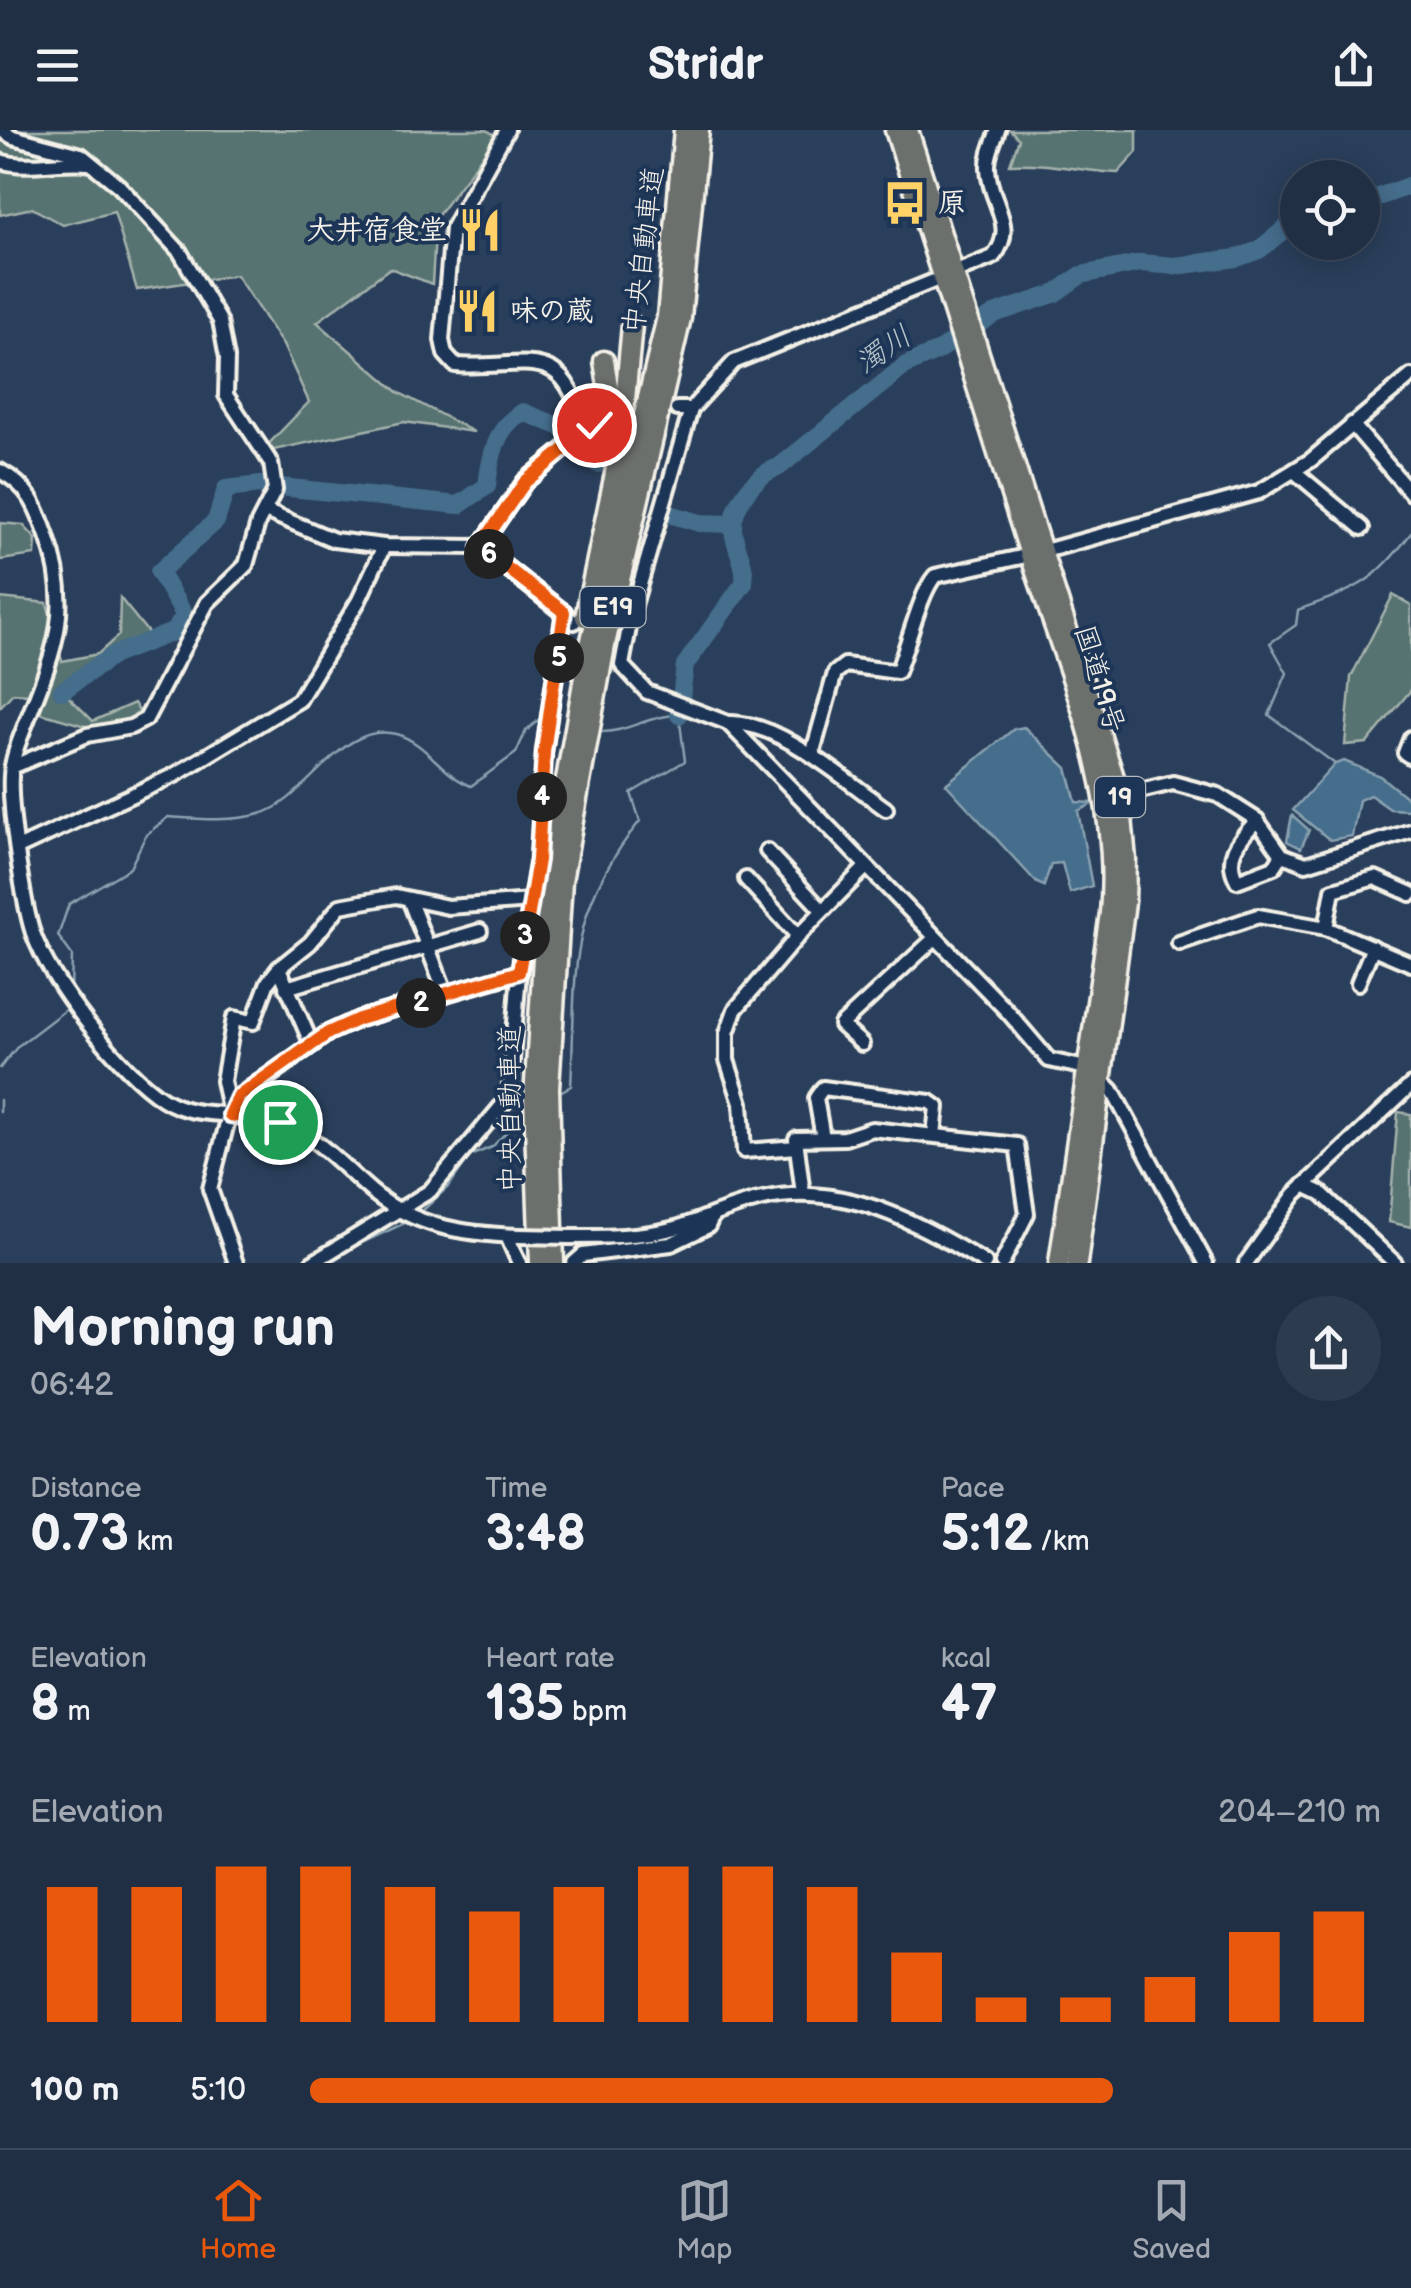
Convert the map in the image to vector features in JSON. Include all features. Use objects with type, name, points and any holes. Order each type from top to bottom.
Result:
[{"type":"highway","name":"中央自動車道","points":[[554,1263],[549,1112],[542,1094],[542,953],[561,796],[589,649],[667,317],[684,130]]},
{"type":"highway","name":"中央自動車道","points":[[540,1263],[534,1126],[542,1094],[575,797],[606,640],[681,318],[699,130]]},
{"type":"highway","name":"国道19号","points":[[895,130],[948,274]]},
{"type":"highway","name":"国道19号","points":[[908,130],[948,274],[1038,553],[1087,730],[1112,798],[1126,891],[1077,1263]]},
{"type":"highway","points":[[561,796],[564,740],[578,653],[627,420],[632,326]]},
{"type":"highway","points":[[604,362],[619,454]]},
{"type":"highway","name":"国道19号","points":[[1059,1263],[1113,882],[1112,798]]},
{"type":"street","points":[[2,130],[24,141],[66,148],[91,163],[120,186],[180,252],[212,304],[225,341],[226,395],[271,463],[275,490],[246,565],[208,604],[146,719],[131,727],[86,735],[12,767]]},
{"type":"street","points":[[480,547],[525,482],[589,427],[570,382],[551,368],[455,365],[445,354],[442,340],[452,229],[507,130]]},
{"type":"street","points":[[886,809],[812,755],[744,722],[728,723],[635,684],[622,666],[684,409],[734,362],[993,256],[1005,243],[1006,230],[988,174],[998,130]]},
{"type":"street","points":[[0,161],[15,166],[62,160],[91,163]]},
{"type":"street","points":[[812,755],[835,673],[845,666],[897,672],[924,594],[935,576],[1038,553],[1244,497],[1295,472],[1411,376]]},
{"type":"street","points":[[1352,424],[1411,493]]},
{"type":"street","points":[[0,471],[32,495],[51,547],[62,605],[54,654],[12,767],[32,930],[72,997],[152,1091],[184,1110],[229,1112],[280,1122],[302,1133],[407,1216],[470,1234],[570,1237],[672,1229],[764,1198],[802,1194],[864,1203],[944,1238],[985,1263]]},
{"type":"street","points":[[1295,472],[1362,528]]},
{"type":"street","points":[[265,512],[334,540],[384,546],[480,547],[569,617],[550,722],[531,900],[519,972],[509,1098],[407,1216],[312,1263]]},
{"type":"street","points":[[20,847],[175,775],[298,700],[360,600],[384,546]]},
{"type":"street","points":[[728,723],[1008,1012],[1049,1060],[1086,1068]]},
{"type":"street","points":[[1411,738],[1406,752],[1411,757]]},
{"type":"street","points":[[1112,798],[1173,783],[1218,795],[1257,820],[1282,855],[1306,864],[1411,832]]},
{"type":"street","points":[[1257,820],[1232,849],[1231,870],[1237,881],[1274,867],[1282,855]]},
{"type":"street","points":[[767,851],[822,910]]},
{"type":"street","points":[[797,1147],[744,1151],[740,1102],[727,1046],[733,1016],[744,996],[865,868]]},
{"type":"street","points":[[1326,928],[1333,890],[1375,878],[1411,894]]},
{"type":"street","points":[[746,879],[798,936]]},
{"type":"street","points":[[229,1112],[223,1082],[234,1018],[253,1022],[268,982],[310,943],[335,910],[347,902],[396,896],[476,908],[531,900]]},
{"type":"street","points":[[410,899],[446,994]]},
{"type":"street","points":[[1180,943],[1258,916],[1326,928],[1411,964]]},
{"type":"street","points":[[286,988],[480,931]]},
{"type":"street","points":[[862,1044],[840,1025],[934,939]]},
{"type":"street","points":[[1358,983],[1374,948]]},
{"type":"street","points":[[279,968],[312,1045]]},
{"type":"street","points":[[236,1263],[210,1189],[229,1112],[238,1097],[312,1045],[359,1019],[519,972]]},
{"type":"street","points":[[1102,1080],[1112,1090],[1206,1263]]},
{"type":"street","points":[[1246,1263],[1304,1186],[1411,1084]]},
{"type":"street","points":[[823,1138],[816,1098],[823,1088],[930,1102],[937,1107],[934,1135]]},
{"type":"street","points":[[802,1194],[796,1139],[844,1138],[872,1129],[1017,1145],[1027,1214],[1002,1263]]},
{"type":"street","points":[[1304,1186],[1321,1193],[1394,1263]]},
{"type":"street","points":[[574,1263],[583,1255],[671,1244],[708,1226],[713,1215]]},
{"type":"street","points":[[513,1236],[519,1263]]},
{"type":"green space","points":[[0,130],[486,130],[497,136],[436,218],[432,284],[390,268],[317,322],[398,392],[474,432],[404,422],[260,453],[309,402],[283,345],[236,275],[137,290],[114,212],[63,225],[32,208],[0,215]]},
{"type":"green space","points":[[1010,130],[1137,130],[1137,152],[1118,173],[1010,164],[1019,139]]},
{"type":"green space","points":[[0,523],[23,525],[36,539],[35,555],[0,560]]},
{"type":"green space","points":[[1393,595],[1411,605],[1411,690],[1367,743],[1345,745],[1351,677]]},
{"type":"green space","points":[[0,598],[47,603],[62,661],[98,654],[119,635],[120,598],[150,635],[111,652],[58,686],[93,721],[134,703],[139,711],[135,718],[92,728],[40,713],[29,694],[13,693],[0,707]]},
{"type":"green space","points":[[1398,1112],[1411,1114],[1411,1227],[1389,1222]]},
{"type":"water","points":[[1024,727],[1067,768],[1076,802],[1094,803],[1078,811],[1092,886],[1070,893],[1062,863],[1051,864],[1044,886],[1037,883],[946,784],[1014,729]]},
{"type":"water","points":[[1344,761],[1380,776],[1411,801],[1409,810],[1390,809],[1370,795],[1359,800],[1352,836],[1330,840],[1293,810],[1335,764]]},
{"type":"water","points":[[1292,815],[1309,830],[1301,848],[1287,841]]},
{"type":"waterway","name":"濁川","points":[[1380,196],[1411,185]]},
{"type":"waterway","name":"濁川","points":[[679,715],[685,665],[744,583],[733,526],[745,494],[761,477],[779,467],[906,365],[938,351],[994,314],[1054,294],[1081,275],[1141,263],[1175,266],[1237,258],[1259,250],[1280,233]]},
{"type":"waterway","points":[[62,691],[114,655],[173,632],[185,616],[159,572],[216,521],[226,489],[260,485],[459,505],[487,486],[501,434],[523,412],[561,427],[597,464]]},
{"type":"waterway","points":[[666,513],[700,523],[733,524]]},
{"type":"waterway","points":[[1335,764],[1269,715],[1287,673],[1270,643],[1296,625],[1298,610],[1349,590],[1374,575],[1411,533]]},
{"type":"waterway","points":[[558,1093],[571,1086],[575,977],[586,916],[615,855],[640,821],[631,793],[685,761],[679,715],[598,732]]},
{"type":"waterway","points":[[71,994],[72,955],[58,936],[69,904],[130,868],[146,835],[168,817],[226,819],[260,814],[294,794],[341,750],[376,733],[407,738],[471,786],[516,753],[526,731],[541,718]]},
{"type":"waterway","points":[[0,1068],[18,1046],[69,1007]]},
{"type":"waterway","points":[[0,1100],[0,1112]]},
{"type":"waterway","points":[[421,1212],[449,1186],[470,1156],[492,1147],[526,1112]]},
{"type":"waterway","points":[[338,1254],[411,1220]]},
{"type":"place","name":"原","points":[[905,203]]},
{"type":"place","name":"大井宿食堂","points":[[480,230]]},
{"type":"place","name":"味の蔵","points":[[477,311]]},
{"type":"route","points":[[280,1122],[230,1115],[229,1109],[238,1097],[328,1033],[359,1019],[519,972],[538,860],[544,752],[556,696],[564,612],[480,547],[525,482],[584,428],[594,425]]}]
